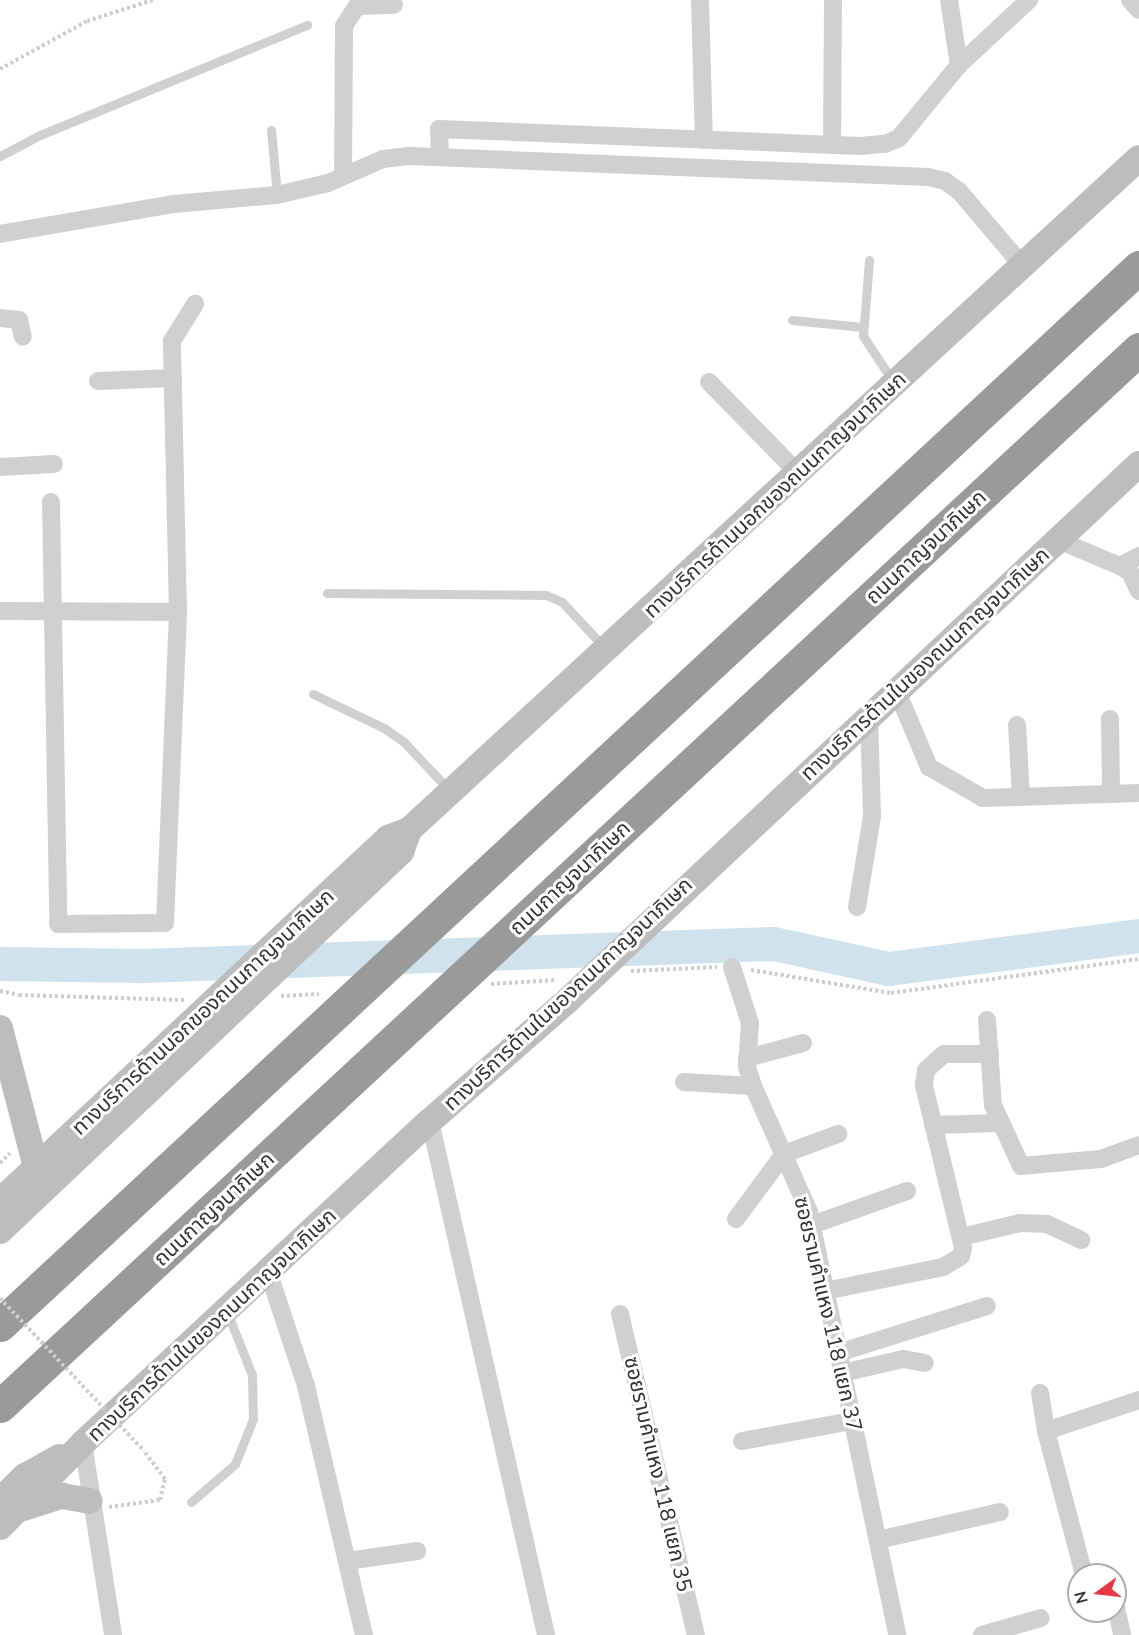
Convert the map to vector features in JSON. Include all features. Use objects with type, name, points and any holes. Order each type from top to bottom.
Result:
[{"type":"highway","points":[[0,1324],[290,1054],[465,895],[1139,267]]},
{"type":"highway","name":"ถนนกาญจนาภิเษก","points":[[0,1406],[1139,349]]},
{"type":"main road","name":"ทางบริการด้านนอกของถนนกาญจนาภิเษก","points":[[0,1201],[36,1167],[191,1037],[344,893],[401,852],[409,830],[607,651],[1139,158]]},
{"type":"main road","name":"ทางบริการด้านในของถนนกาญจนาภิเษก","points":[[6,1512],[269,1274],[430,1121],[568,1000],[708,865],[1139,464]]},
{"type":"main road","points":[[0,1028],[36,1167]]},
{"type":"main road","points":[[0,1231],[191,1037]]},
{"type":"main road","points":[[6,1512],[62,1496],[91,1505]]},
{"type":"street","points":[[700,0],[704,140]]},
{"type":"street","points":[[832,145],[833,0]]},
{"type":"street","points":[[950,0],[959,65]]},
{"type":"street","points":[[440,157],[439,129],[832,145],[885,144],[899,138],[959,65],[1029,0]]},
{"type":"street","points":[[1130,0],[1139,10]]},
{"type":"street","points":[[343,175],[345,26],[357,6],[394,4]]},
{"type":"street","points":[[0,234],[174,204],[278,195],[343,175],[383,159],[440,157],[928,177],[945,181],[959,191],[1022,265]]},
{"type":"street","points":[[51,502],[55,612],[58,924],[165,923],[178,612],[172,341],[195,304]]},
{"type":"street","points":[[0,318],[19,320],[23,337]]},
{"type":"street","points":[[98,381],[173,378]]},
{"type":"street","points":[[710,382],[798,473]]},
{"type":"street","points":[[0,467],[54,464]]},
{"type":"street","points":[[1058,540],[1130,572],[1139,591]]},
{"type":"street","points":[[1120,566],[1139,556]]},
{"type":"street","points":[[0,611],[178,612]]},
{"type":"street","points":[[896,689],[929,767],[983,798],[1139,794]]},
{"type":"street","points":[[857,907],[872,816],[868,716]]},
{"type":"street","points":[[1110,718],[1111,794]]},
{"type":"street","points":[[1017,724],[1021,797]]},
{"type":"street","name":"ซอยรามคำแหง 118 แยก 37","points":[[732,967],[750,1023],[747,1058],[753,1086],[784,1154],[812,1225],[897,1635]]},
{"type":"street","points":[[987,1020],[998,1123],[1021,1166],[1031,1168],[1101,1159],[1139,1145]]},
{"type":"street","points":[[747,1058],[803,1043]]},
{"type":"street","points":[[825,1291],[943,1267],[961,1256],[961,1237],[924,1085],[926,1070],[944,1054],[990,1054]]},
{"type":"street","points":[[684,1082],[753,1086]]},
{"type":"street","points":[[430,1121],[546,1635]]},
{"type":"street","points":[[933,1125],[998,1123]]},
{"type":"street","points":[[736,1219],[784,1154],[838,1134]]},
{"type":"street","points":[[812,1225],[907,1191]]},
{"type":"street","points":[[961,1237],[1020,1223],[1047,1224],[1081,1240]]},
{"type":"street","points":[[269,1274],[306,1386],[364,1635]]},
{"type":"street","points":[[838,1353],[987,1306]]},
{"type":"street","name":"ซอยรามคำแหง 118 แยก 35","points":[[620,1314],[696,1635]]},
{"type":"street","points":[[842,1373],[903,1359],[925,1363]]},
{"type":"street","points":[[1040,1393],[1046,1431],[1081,1563]]},
{"type":"street","points":[[1046,1431],[1139,1400]]},
{"type":"street","points":[[742,1441],[852,1421]]},
{"type":"street","points":[[83,1443],[113,1635]]},
{"type":"street","points":[[878,1540],[1000,1512]]},
{"type":"street","points":[[347,1561],[417,1551]]},
{"type":"street","points":[[982,1635],[1041,1618]]},
{"type":"lane","points":[[0,156],[39,135],[307,25]]},
{"type":"lane","points":[[272,130],[278,195]]},
{"type":"lane","points":[[869,260],[863,327],[871,353],[894,384]]},
{"type":"lane","points":[[792,320],[863,327]]},
{"type":"lane","points":[[327,593],[546,595],[562,602],[607,651]]},
{"type":"lane","points":[[313,694],[384,728],[404,742],[451,792]]},
{"type":"lane","points":[[191,1502],[235,1464],[253,1419],[252,1375],[227,1312]]},
{"type":"path","points":[[0,69],[87,21],[153,0]]},
{"type":"path","points":[[0,1298],[144,1451],[165,1479],[160,1500],[91,1505]]},
{"type":"waterway","points":[[0,964],[143,966],[774,944],[889,969],[1139,936]]}]
